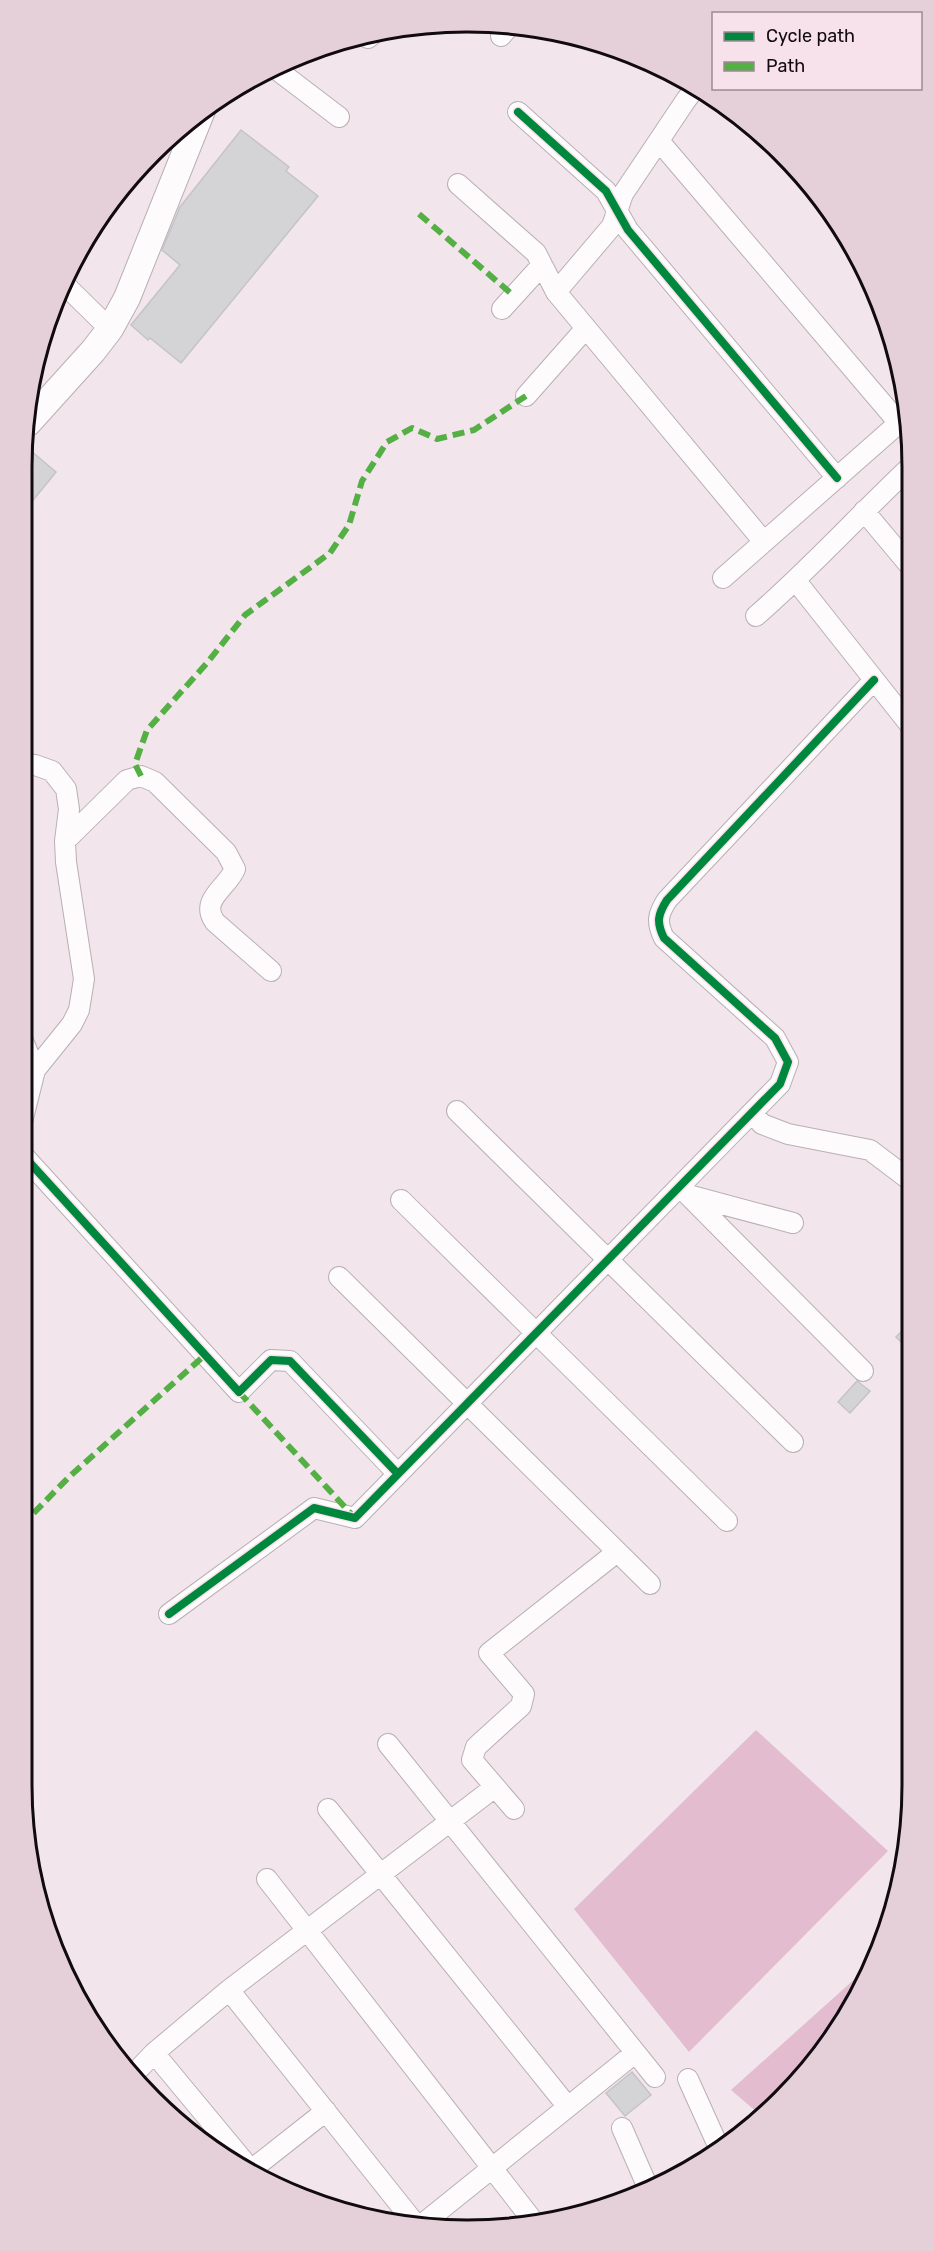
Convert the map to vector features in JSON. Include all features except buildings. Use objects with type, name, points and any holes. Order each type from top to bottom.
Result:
[{"type":"street","points":[[281,73],[339,117]]},
{"type":"street","points":[[556,292],[612,226],[623,195],[691,94]]},
{"type":"street","points":[[518,112],[606,191],[628,230],[837,478]]},
{"type":"street","points":[[34,416],[110,329],[127,298],[197,125]]},
{"type":"street","points":[[659,141],[899,413]]},
{"type":"street","points":[[458,184],[536,253],[556,292],[764,542]]},
{"type":"street","points":[[502,309],[542,265]]},
{"type":"street","points":[[70,289],[110,329]]},
{"type":"street","points":[[526,396],[586,328]]},
{"type":"street","points":[[723,578],[900,421]]},
{"type":"street","points":[[756,616],[796,581],[902,475]]},
{"type":"street","points":[[864,511],[902,557]]},
{"type":"street","points":[[796,581],[902,715]]},
{"type":"street","points":[[170,1614],[314,1508],[355,1518],[609,1260],[683,1191],[780,1084],[788,1062],[775,1038],[664,938],[657,926],[659,912],[667,900],[874,680]]},
{"type":"street","points":[[32,765],[52,771],[66,789],[69,809],[65,841],[66,862],[84,979],[79,1010],[72,1024],[36,1070],[32,1085]]},
{"type":"street","points":[[65,841],[127,780],[141,776],[155,782],[226,852],[231,860],[235,869],[231,878],[213,898],[209,915],[271,971]]},
{"type":"street","points":[[32,1061],[36,1070]]},
{"type":"street","points":[[457,1111],[793,1442]]},
{"type":"street","points":[[752,1113],[762,1124],[788,1134],[870,1150],[902,1174]]},
{"type":"street","points":[[32,1171],[239,1392],[271,1360],[290,1361],[398,1474]]},
{"type":"street","points":[[683,1191],[793,1223]]},
{"type":"street","points":[[683,1191],[863,1371]]},
{"type":"street","points":[[401,1200],[728,1521]]},
{"type":"street","points":[[339,1277],[650,1584]]},
{"type":"street","points":[[514,1809],[472,1760],[476,1747],[521,1706],[524,1694],[489,1653],[617,1552]]},
{"type":"street","points":[[388,1744],[655,2078]]},
{"type":"street","points":[[138,2069],[154,2053],[230,1990],[495,1787]]},
{"type":"street","points":[[328,1809],[568,2107]]},
{"type":"street","points":[[267,1879],[529,2215]]},
{"type":"street","points":[[230,1990],[410,2216]]},
{"type":"street","points":[[154,2053],[238,2154]]},
{"type":"street","points":[[428,2218],[635,2053]]},
{"type":"street","points":[[688,2079],[716,2141]]},
{"type":"street","points":[[257,2165],[326,2111]]},
{"type":"street","points":[[622,2128],[645,2181]]},
{"type":"shaded area","points":[[756,1730],[888,1851],[689,2052],[574,1909]]},
{"type":"shaded area","points":[[859,1975],[813,2049],[775,2092],[755,2110],[731,2090]]},
{"type":"marked path","points":[[419,214],[514,296]]},
{"type":"marked path","points":[[141,776],[135,764],[147,730],[207,663],[245,615],[330,553],[349,525],[362,481],[387,442],[412,428],[437,439],[474,430],[526,396]]},
{"type":"marked path","points":[[32,1515],[70,1476],[205,1355]]},
{"type":"marked path","points":[[239,1392],[353,1516]]},
{"type":"cycle path","points":[[518,112],[606,191],[628,230],[837,478]]},
{"type":"cycle path","points":[[169,1614],[314,1508],[355,1518],[780,1084],[788,1062],[775,1038],[664,938],[659,923],[660,914],[667,900],[874,680]]},
{"type":"cycle path","points":[[32,1165],[239,1392],[271,1360],[290,1361],[398,1474]]}]
